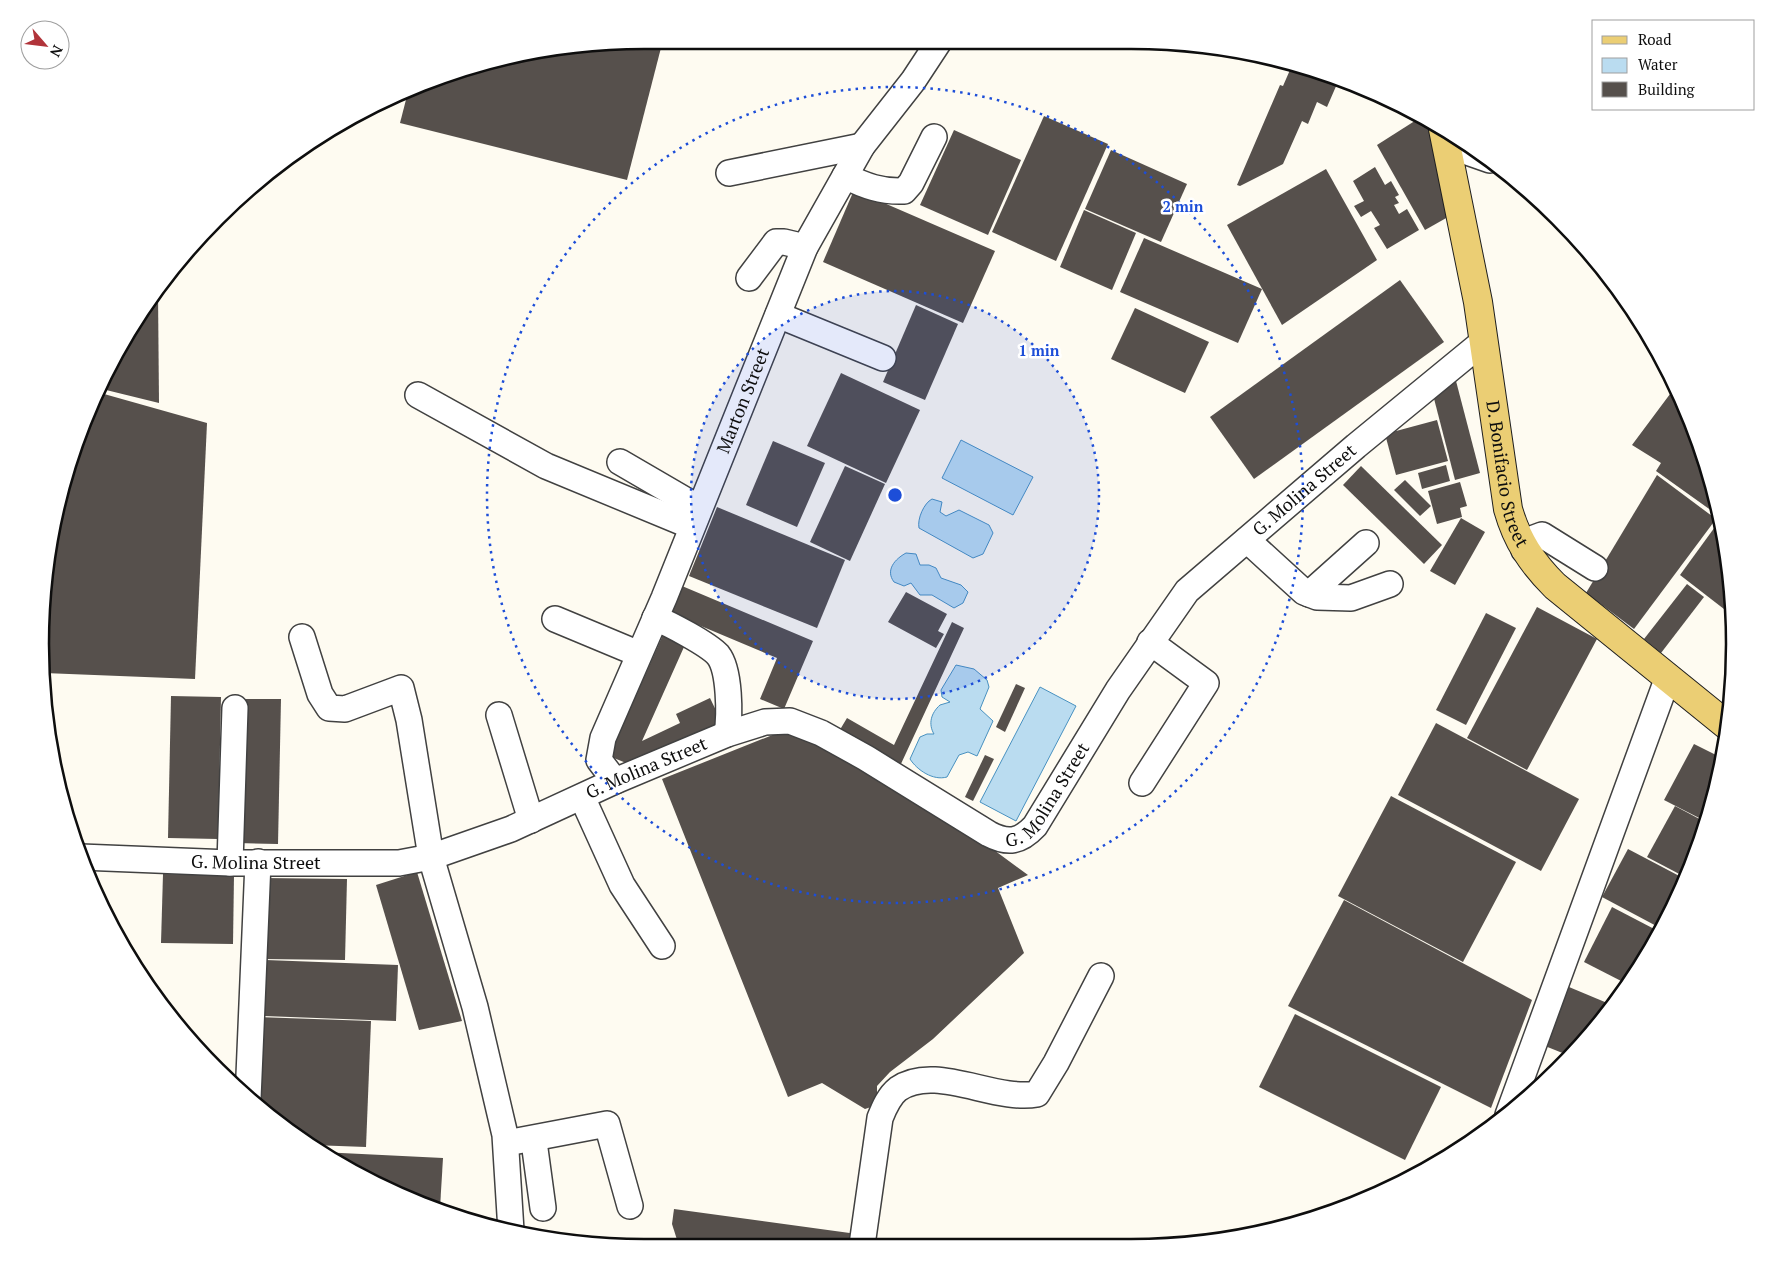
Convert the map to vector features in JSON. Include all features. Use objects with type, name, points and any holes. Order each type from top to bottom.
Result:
[{"type":"main road","name":"D. Bonifacio Street","points":[[1445,138],[1484,341],[1508,509],[1514,531],[1536,567],[1555,586],[1721,719]]},
{"type":"street","name":"Marton Street","points":[[615,781],[599,760],[599,751],[603,738],[655,618],[805,247],[862,146],[913,81],[934,49]]},
{"type":"street","points":[[845,176],[860,184],[887,192],[904,191],[910,184],[934,137]]},
{"type":"street","points":[[729,173],[862,146]]},
{"type":"street","points":[[749,278],[776,242],[805,247]]},
{"type":"street","points":[[778,315],[882,358]]},
{"type":"street","name":"G. Molina Street","points":[[88,857],[230,863],[399,863],[431,857],[511,830],[615,781],[728,734],[765,722],[790,721],[821,733],[866,758],[988,834],[1000,840],[1014,842],[1026,836],[1035,826],[1127,667],[1150,642],[1187,592],[1484,341]]},
{"type":"street","points":[[418,395],[546,466],[695,517]]},
{"type":"street","points":[[620,462],[695,517]]},
{"type":"street","points":[[1524,550],[1534,538],[1542,535],[1595,568]]},
{"type":"street","points":[[1247,540],[1291,581],[1309,594],[1351,598],[1390,584]]},
{"type":"street","points":[[1309,594],[1366,543]]},
{"type":"street","points":[[655,618],[674,626],[718,656],[728,684],[730,718],[728,734]]},
{"type":"street","points":[[555,619],[639,654]]},
{"type":"street","points":[[302,637],[320,694],[329,708],[345,709],[401,688],[409,720],[431,857],[475,1008],[507,1149],[512,1224]]},
{"type":"street","points":[[1142,784],[1206,683],[1150,642]]},
{"type":"street","points":[[1513,1100],[1668,677]]},
{"type":"street","points":[[230,863],[235,708]]},
{"type":"street","points":[[499,715],[532,820]]},
{"type":"street","points":[[582,797],[622,885],[662,946]]},
{"type":"street","points":[[248,1089],[258,862]]},
{"type":"street","points":[[863,1239],[880,1118],[887,1101],[898,1089],[918,1081],[935,1080],[1008,1095],[1024,1097],[1037,1094],[1056,1063],[1101,976]]},
{"type":"street","points":[[507,1149],[607,1124],[630,1206]]},
{"type":"street","points":[[507,1149],[547,1146],[543,1208]]},
{"type":"water","points":[[961,440],[1033,477],[1013,515],[942,478]]},
{"type":"water","points":[[932,499],[942,502],[940,512],[946,516],[959,510],[989,525],[993,533],[983,554],[973,558],[919,528],[922,512],[926,504]]},
{"type":"water","points":[[906,553],[916,554],[920,565],[929,565],[936,568],[941,578],[961,585],[968,592],[963,603],[954,608],[932,595],[920,595],[911,583],[904,586],[894,582],[891,578],[892,565]]},
{"type":"water","points":[[956,665],[974,669],[987,680],[989,687],[980,709],[993,721],[977,756],[968,752],[959,755],[947,777],[942,778],[926,774],[910,759],[920,737],[934,734],[931,719],[934,712],[940,705],[950,702],[942,697],[941,690]]},
{"type":"water","points":[[1040,687],[1076,706],[1016,821],[980,802]]},
{"type":"building","points":[[661,49],[627,180],[400,123],[406,98],[453,80],[490,69],[566,54],[605,50]]},
{"type":"building","points":[[1290,70],[1336,85],[1327,107],[1317,102],[1308,124],[1302,121],[1283,164],[1240,186],[1237,185],[1280,85],[1283,86]]},
{"type":"building","points":[[1044,116],[1108,144],[1056,261],[992,232]]},
{"type":"building","points":[[1415,121],[1431,130],[1448,217],[1425,230],[1377,145]]},
{"type":"building","points":[[954,130],[1021,160],[988,235],[920,205]]},
{"type":"building","points":[[1111,150],[1187,184],[1161,242],[1085,209]]},
{"type":"building","points":[[1375,167],[1385,185],[1391,181],[1399,195],[1395,197],[1399,203],[1394,205],[1399,214],[1407,209],[1419,230],[1387,249],[1374,228],[1380,225],[1371,211],[1361,217],[1354,206],[1364,201],[1353,181]]},
{"type":"building","points":[[1326,169],[1377,260],[1282,325],[1227,225]]},
{"type":"building","points":[[854,190],[995,251],[963,323],[823,262]]},
{"type":"building","points":[[1084,210],[1136,233],[1112,290],[1060,267]]},
{"type":"building","points":[[1144,238],[1262,289],[1238,343],[1120,292]]},
{"type":"building","points":[[1400,280],[1444,342],[1254,479],[1210,417]]},
{"type":"building","points":[[158,301],[159,403],[106,390],[128,346]]},
{"type":"building","points":[[916,305],[958,324],[925,400],[883,382]]},
{"type":"building","points":[[1135,308],[1209,342],[1185,393],[1111,359]]},
{"type":"building","points":[[841,373],[920,410],[886,483],[807,446]]},
{"type":"building","points":[[1456,381],[1480,473],[1455,480],[1431,387]]},
{"type":"building","points":[[1671,393],[1695,453],[1711,510],[1656,471],[1661,463],[1632,445]]},
{"type":"building","points":[[104,394],[207,423],[195,679],[50,673],[50,605],[60,528],[80,453]]},
{"type":"building","points":[[1437,420],[1448,461],[1396,475],[1385,434]]},
{"type":"building","points":[[773,441],[825,463],[797,527],[746,505]]},
{"type":"building","points":[[1446,465],[1450,481],[1422,489],[1418,473]]},
{"type":"building","points":[[845,466],[885,484],[850,561],[810,542]]},
{"type":"building","points":[[1361,466],[1442,545],[1424,564],[1343,485]]},
{"type":"building","points":[[1657,475],[1712,516],[1714,522],[1634,629],[1586,593]]},
{"type":"building","points":[[1405,480],[1431,506],[1420,516],[1394,490]]},
{"type":"building","points":[[1460,482],[1467,506],[1460,508],[1462,517],[1437,524],[1428,491]]},
{"type":"building","points":[[717,507],[845,560],[817,628],[689,576]]},
{"type":"building","points":[[1461,518],[1485,532],[1455,585],[1430,571]]},
{"type":"building","points":[[1715,527],[1725,610],[1680,575]]},
{"type":"building","points":[[1687,584],[1704,597],[1661,653],[1644,639]]},
{"type":"building","points":[[682,586],[813,641],[784,709],[760,699],[777,658],[670,613]]},
{"type":"building","points":[[906,592],[947,614],[938,631],[944,634],[936,648],[888,622]]},
{"type":"building","points":[[1537,607],[1597,639],[1527,770],[1467,738]]},
{"type":"building","points":[[1486,613],[1516,628],[1466,725],[1436,710]]},
{"type":"building","points":[[952,622],[964,628],[900,766],[838,733],[847,718],[894,745]]},
{"type":"building","points":[[666,628],[688,638],[642,741],[680,723],[676,714],[710,698],[722,723],[631,765],[609,756]]},
{"type":"building","points":[[1016,684],[1025,688],[1005,732],[996,727]]},
{"type":"building","points":[[171,696],[221,697],[218,839],[168,838]]},
{"type":"building","points":[[240,699],[281,699],[278,844],[237,843]]},
{"type":"building","points":[[1436,723],[1579,799],[1541,871],[1398,795]]},
{"type":"building","points":[[785,730],[839,749],[979,839],[1028,875],[998,888],[1024,953],[933,1039],[890,1072],[877,1086],[877,1105],[865,1109],[822,1083],[788,1097],[662,779]]},
{"type":"building","points":[[1694,744],[1716,755],[1700,818],[1664,800]]},
{"type":"building","points":[[985,755],[994,759],[973,801],[965,797]]},
{"type":"building","points":[[1391,796],[1516,862],[1463,962],[1338,896]]},
{"type":"building","points":[[1675,806],[1700,819],[1680,874],[1647,857]]},
{"type":"building","points":[[1628,849],[1679,876],[1655,926],[1602,897]]},
{"type":"building","points":[[417,872],[462,1021],[419,1030],[376,885]]},
{"type":"building","points":[[163,874],[234,875],[233,944],[161,943]]},
{"type":"building","points":[[264,878],[347,879],[345,960],[262,959]]},
{"type":"building","points":[[1344,900],[1532,1000],[1491,1108],[1288,1006]]},
{"type":"building","points":[[1612,907],[1654,929],[1621,981],[1584,962]]},
{"type":"building","points":[[266,960],[398,965],[396,1021],[264,1016]]},
{"type":"building","points":[[1569,987],[1606,1002],[1563,1053],[1545,1046]]},
{"type":"building","points":[[1295,1014],[1441,1087],[1405,1160],[1259,1087]]},
{"type":"building","points":[[257,1017],[371,1021],[366,1147],[323,1145],[254,1094]]},
{"type":"building","points":[[334,1153],[443,1158],[440,1203],[381,1178]]},
{"type":"building","points":[[674,1209],[857,1234],[856,1239],[677,1239],[672,1224]]}]
